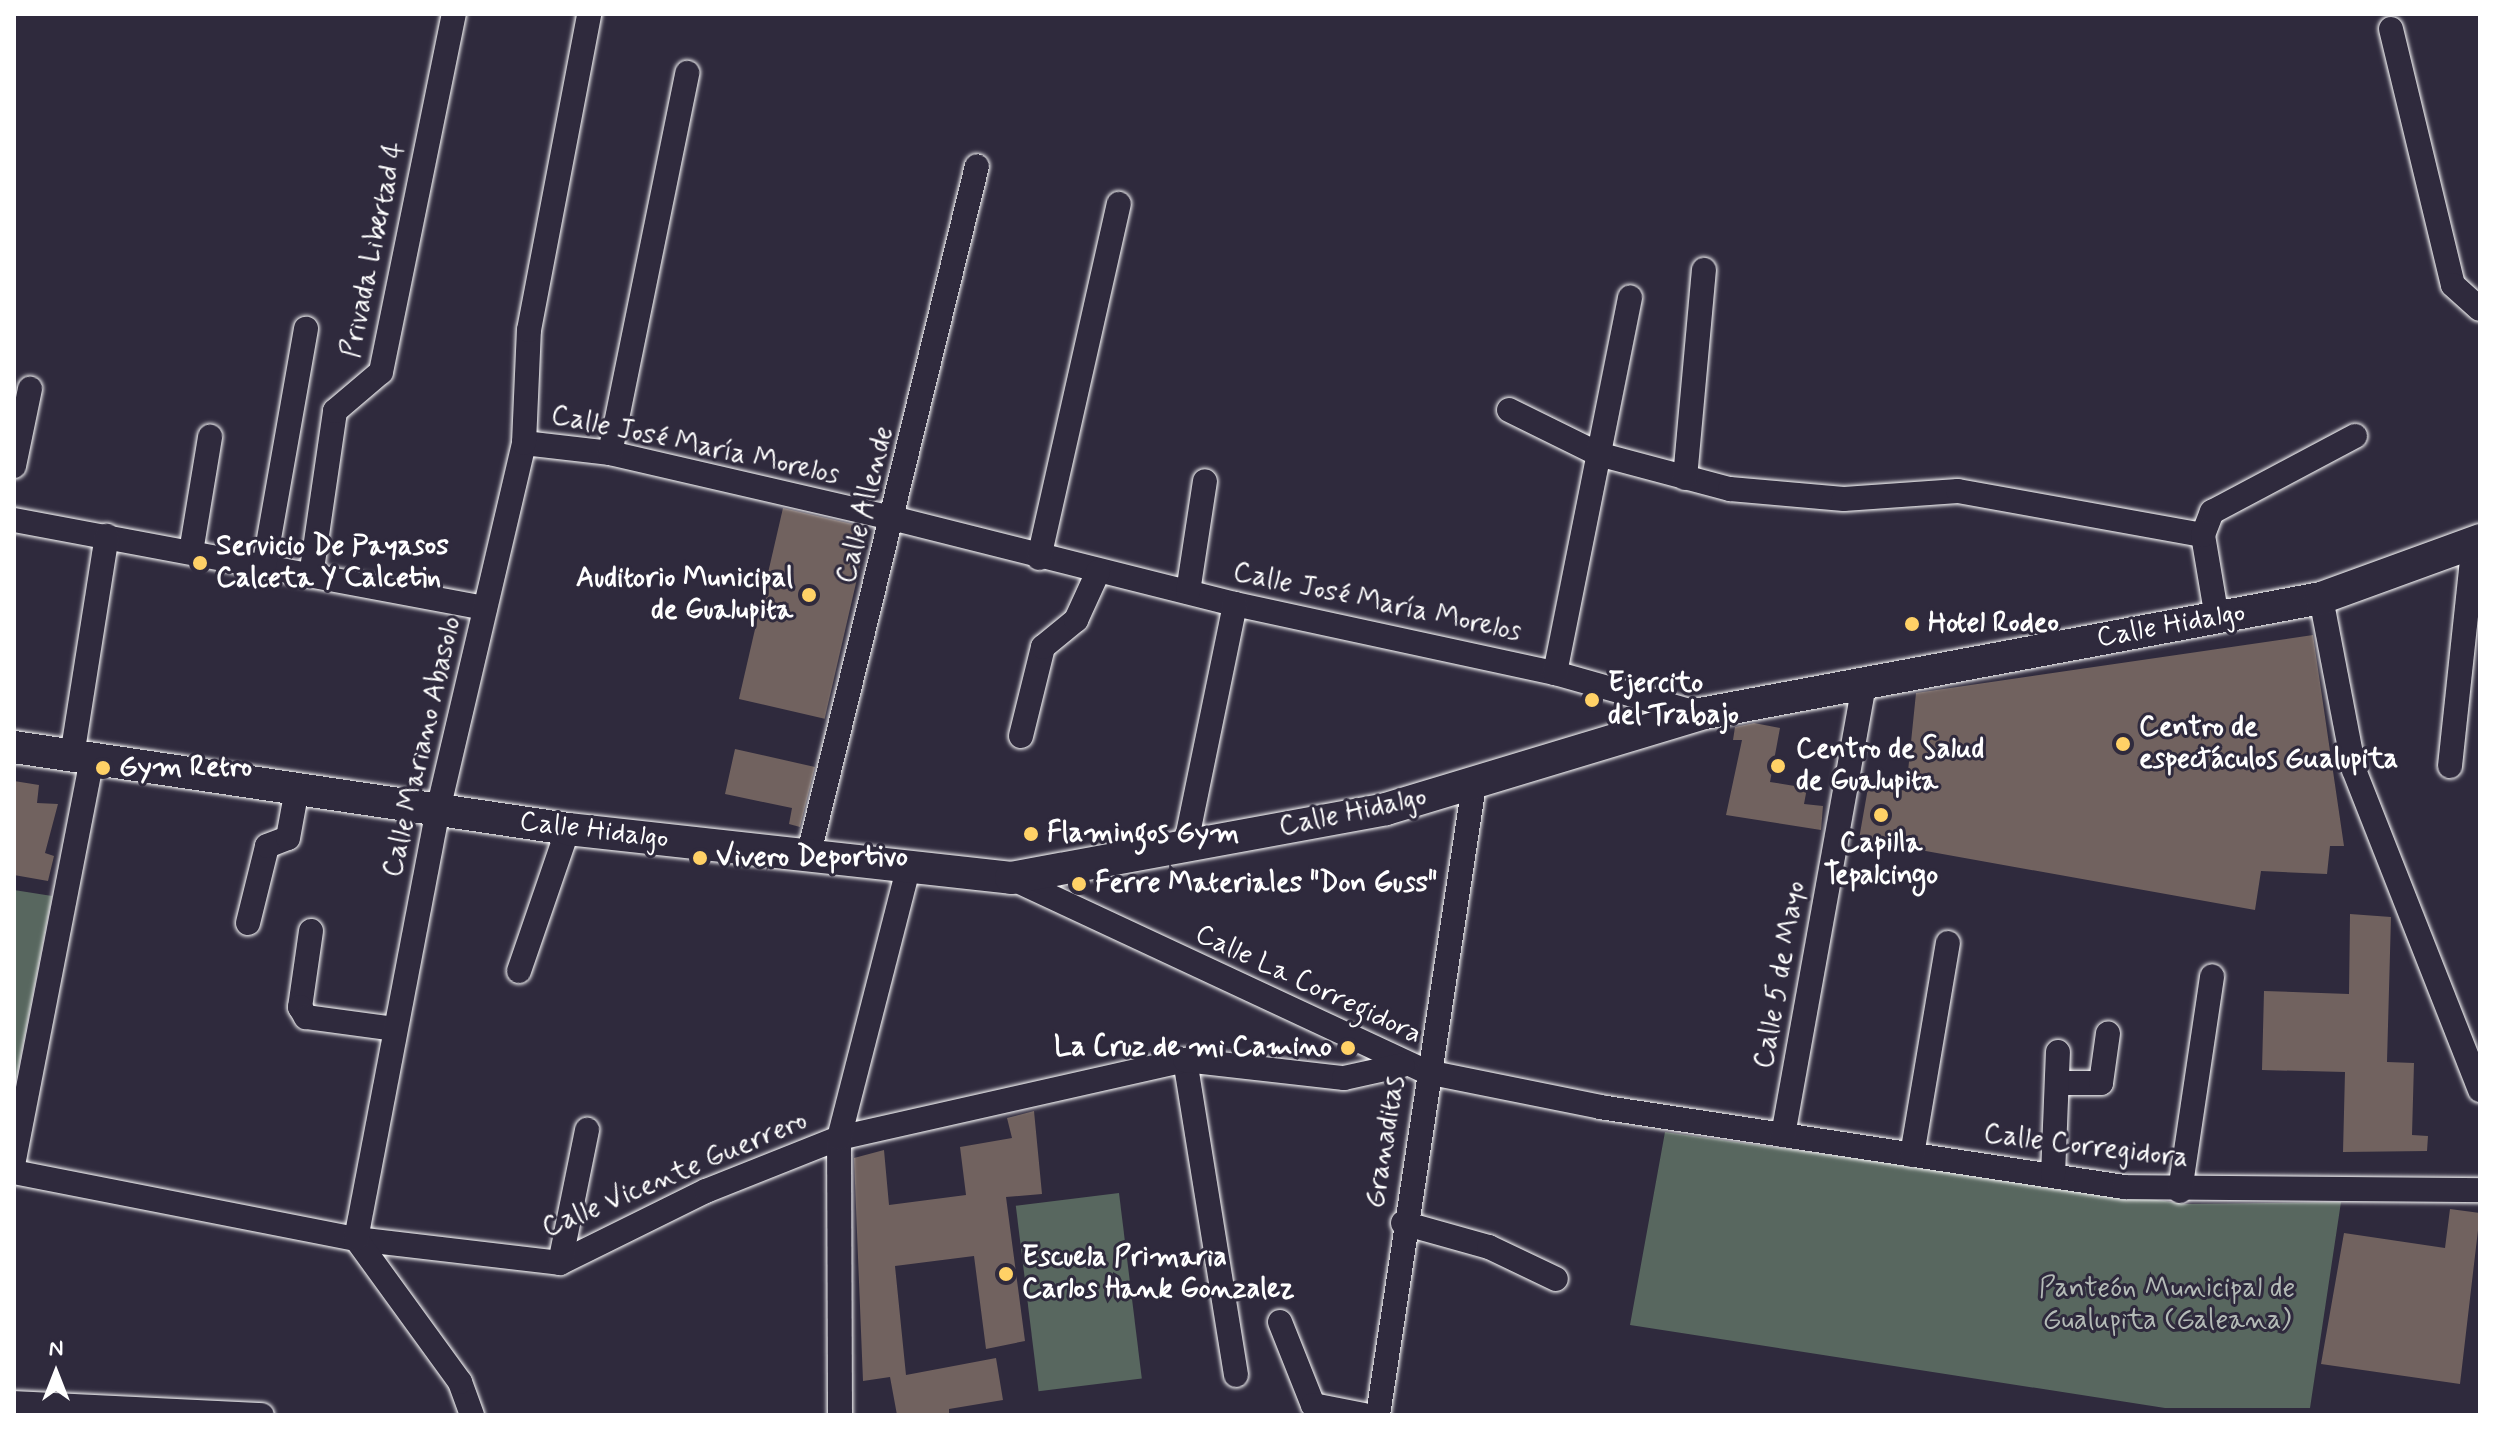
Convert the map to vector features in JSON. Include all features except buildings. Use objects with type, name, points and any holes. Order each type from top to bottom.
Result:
[{"type":"main road","name":"Calle Hidalgo","points":[[14,747],[568,829],[1011,878],[1185,848],[1474,785],[1700,714],[2321,598],[2477,541]]},
{"type":"street","name":"Privada Libertad 4","points":[[311,576],[335,411],[381,372],[454,14]]},
{"type":"street","name":"Calle Mariano Abasolo","points":[[356,1239],[438,810],[524,443],[529,330],[589,14]]},
{"type":"street","points":[[2391,29],[2453,285],[2480,309]]},
{"type":"street","points":[[610,453],[687,73]]},
{"type":"street","name":"Calle Allende","points":[[808,857],[977,166]]},
{"type":"street","points":[[1039,558],[1119,204]]},
{"type":"street","points":[[1685,478],[1704,270]]},
{"type":"street","points":[[1555,673],[1630,297]]},
{"type":"street","points":[[264,567],[306,329]]},
{"type":"street","points":[[14,466],[30,389]]},
{"type":"street","points":[[1509,410],[1598,454],[1685,478],[1830,498],[1958,491],[2203,535]]},
{"type":"street","points":[[2217,618],[2203,535],[2212,512],[2225,502],[2297,472],[2355,436]]},
{"type":"street","points":[[191,552],[210,437]]},
{"type":"street","name":"Calle José María Morelos","points":[[524,443],[610,453],[892,518],[1039,558],[1235,604],[1555,673],[1700,714]]},
{"type":"street","points":[[1188,592],[1205,481]]},
{"type":"street","points":[[14,520],[485,608]]},
{"type":"street","points":[[14,1160],[82,758],[107,536]]},
{"type":"street","points":[[2450,766],[2477,541]]},
{"type":"street","points":[[1021,736],[1043,647],[1076,620],[1098,572]]},
{"type":"street","points":[[2321,598],[2354,770],[2480,1090]]},
{"type":"street","points":[[1185,848],[1235,604]]},
{"type":"street","name":"Calle 5 de Mayo","points":[[1783,1135],[1864,683]]},
{"type":"street","name":"Granaditas","points":[[1378,1415],[1403,1223],[1474,785]]},
{"type":"street","points":[[248,923],[267,846],[288,838],[297,789]]},
{"type":"street","points":[[519,971],[568,829]]},
{"type":"street","points":[[840,1415],[839,1138],[908,869]]},
{"type":"street","name":"Calle La Corregidora","points":[[1011,878],[1403,1065],[1427,1072],[1783,1135]]},
{"type":"street","points":[[311,931],[301,1011],[313,1019],[395,1029]]},
{"type":"street","points":[[1912,1155],[1948,943]]},
{"type":"street","points":[[2180,1191],[2212,976]]},
{"type":"street","points":[[2061,1083],[2101,1083],[2108,1033]]},
{"type":"street","points":[[2053,1175],[2061,1083],[2058,1052]]},
{"type":"street","points":[[1185,1060],[1236,1375]]},
{"type":"street","name":"Calle Vicente Guerrero","points":[[14,1172],[356,1239],[560,1263],[706,1191],[839,1138],[1185,1060],[1344,1078],[1403,1065]]},
{"type":"street","points":[[560,1263],[587,1130]]},
{"type":"street","name":"Calle Corregidora","points":[[1783,1135],[2180,1191],[2480,1190]]},
{"type":"street","points":[[1403,1223],[1489,1247],[1556,1279]]},
{"type":"street","points":[[356,1239],[460,1382],[472,1415]]},
{"type":"street","points":[[1280,1322],[1313,1405],[1364,1415]]},
{"type":"street","points":[[14,1403],[262,1415]]},
{"type":"green space","points":[[14,890],[52,896],[14,1091]]},
{"type":"green space","name":"Panteón Municipal de Gualupita (Galeana)","points":[[1665,1132],[2186,1204],[2341,1202],[2310,1408],[2165,1408],[1630,1325]]},
{"type":"green space","points":[[1119,1193],[1142,1379],[1039,1391],[1016,1206]]},
{"type":"place","name":"Servicio De Payasos Calceta Y Calcetin","points":[[200,563]]},
{"type":"place","name":"Auditorio Municipal de Gualupita","points":[[809,595]]},
{"type":"place","name":"Hotel Rodeo","points":[[1912,624]]},
{"type":"place","name":"Ejercito del Trabajo","points":[[1592,700]]},
{"type":"place","name":"Centro de espectáculos Gualupita","points":[[2123,744]]},
{"type":"place","name":"Centro de Salud de Gualupita","points":[[1778,766]]},
{"type":"place","name":"Gym Retro","points":[[103,768]]},
{"type":"place","name":"Capilla Tepalcingo","points":[[1881,815]]},
{"type":"place","name":"Flamingos Gym","points":[[1031,834]]},
{"type":"place","name":"Vivero Deportivo","points":[[700,858]]},
{"type":"place","name":"Ferre Materiales \"Don Guss\"","points":[[1079,884]]},
{"type":"place","name":"La Cruz de mi Camino","points":[[1348,1048]]},
{"type":"place","name":"Escuela Primaria Carlos Hank Gonzalez","points":[[1006,1274]]}]
